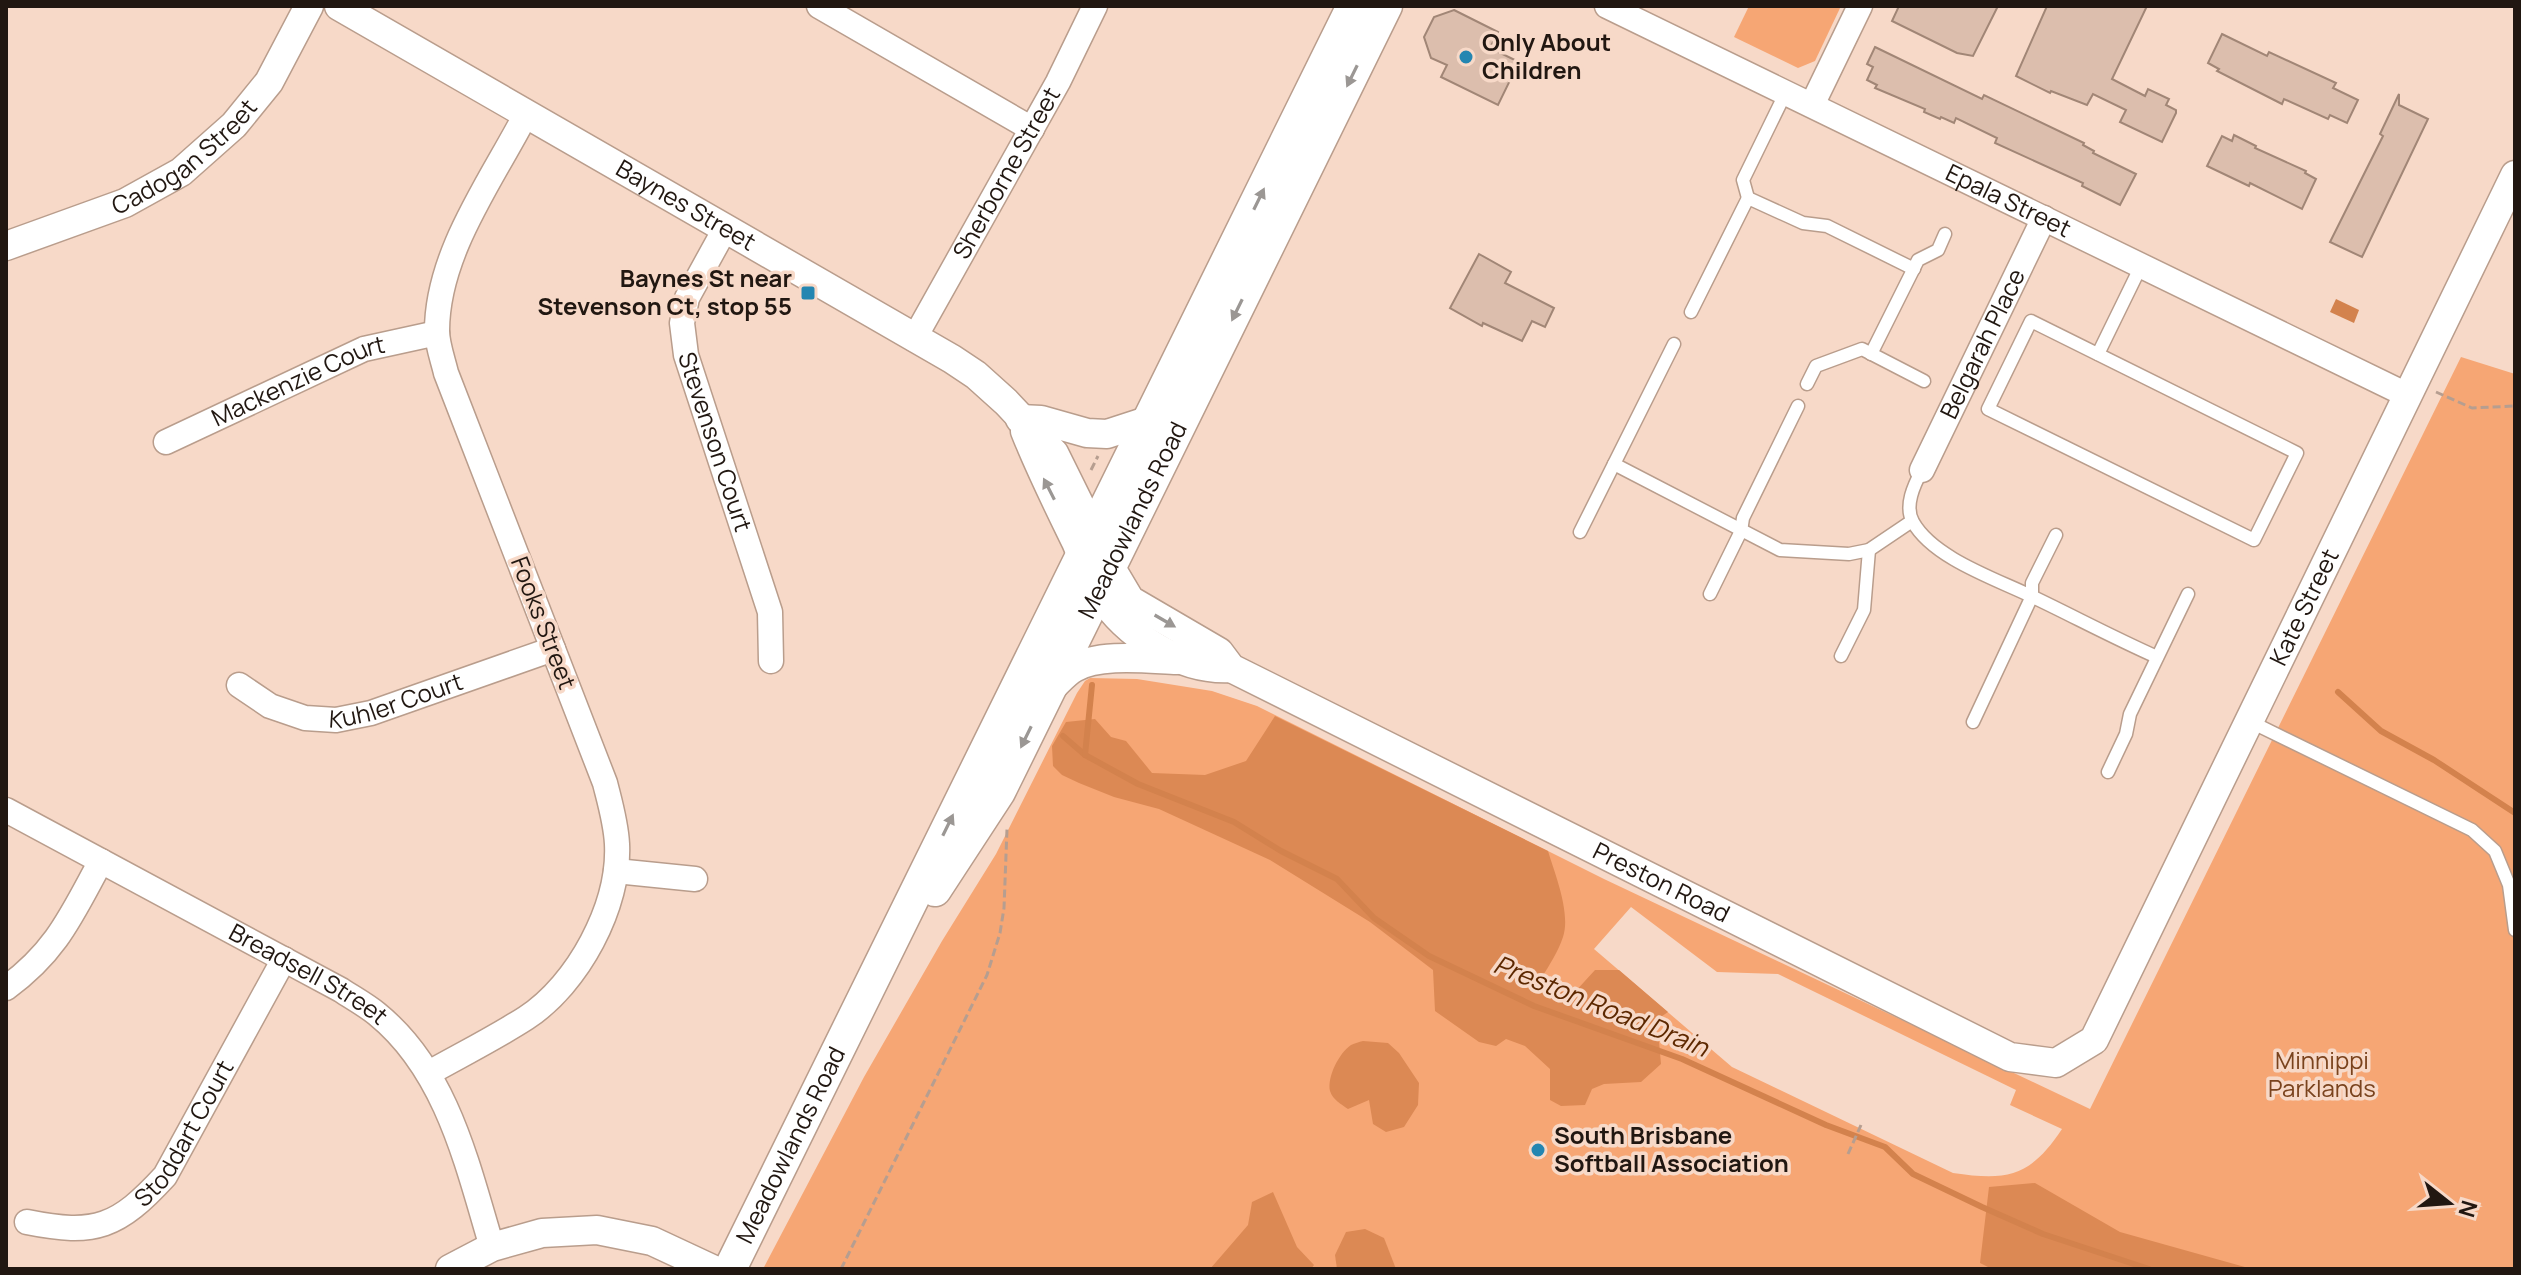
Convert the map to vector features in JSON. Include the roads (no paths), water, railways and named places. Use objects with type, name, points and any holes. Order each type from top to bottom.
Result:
[{"type":"main road","name":"Meadowlands Road","points":[[851,1020],[999,792],[1050,689],[1150,420],[1353,6]]},
{"type":"main road","name":"Meadowlands Road","points":[[730,1269],[851,1020],[1097,562],[1386,6]]},
{"type":"street","name":"Cadogan Street","points":[[6,246],[125,203],[181,172],[234,125],[269,82],[309,6]]},
{"type":"street","name":"Baynes Street","points":[[339,6],[976,375],[1020,419],[1043,476],[1097,562]]},
{"type":"street","name":"Sherborne Street","points":[[914,339],[1032,129],[1095,6]]},
{"type":"street","name":"Epala Street","points":[[1607,6],[2141,266],[2411,389]]},
{"type":"street","points":[[1812,105],[1860,6]]},
{"type":"street","points":[[825,8],[1032,129]]},
{"type":"street","name":"Fooks Street","points":[[429,1073],[528,1017],[554,995],[574,972],[593,940],[616,871],[617,845],[605,783],[446,373],[437,333],[441,290],[455,246],[526,114]]},
{"type":"street","name":"Kate Street","points":[[2094,1040],[2515,175]]},
{"type":"street","name":"Belgarah Place","points":[[1922,470],[2044,218]]},
{"type":"street","name":"Stevenson Court","points":[[725,229],[687,298],[682,323],[686,355],[770,612],[771,661]]},
{"type":"street","name":"Mackenzie Court","points":[[166,442],[364,349],[437,333]]},
{"type":"street","points":[[1020,419],[1041,420],[1076,430],[1107,434],[1150,420]]},
{"type":"street","name":"Preston Road","points":[[1097,562],[1129,627],[1178,660],[1210,669],[1231,668]]},
{"type":"street","name":"Preston Road","points":[[1097,562],[1130,600],[1219,652],[1231,668],[2010,1057],[2056,1063],[2094,1040]]},
{"type":"street","name":"Kuhler Court","points":[[239,685],[270,706],[305,718],[336,720],[371,713],[553,649]]},
{"type":"street","points":[[1050,689],[1074,668],[1090,661],[1178,660]]},
{"type":"street","name":"Breadsell Street","points":[[6,810],[341,990],[378,1014],[429,1073],[462,1149],[492,1247]]},
{"type":"street","points":[[6,988],[37,963],[58,939],[101,861]]},
{"type":"street","points":[[616,871],[695,879]]},
{"type":"street","name":"Stoddart Court","points":[[27,1222],[59,1229],[85,1229],[117,1220],[140,1203],[165,1176],[284,959]]},
{"type":"street","points":[[450,1269],[492,1247],[542,1233],[597,1230],[652,1241],[712,1269]]},
{"type":"lane","points":[[1691,312],[1748,198],[1743,180],[1786,92]]},
{"type":"lane","points":[[1748,198],[1803,223],[1827,226],[1914,269]]},
{"type":"lane","points":[[1871,354],[1918,260],[1938,250],[1945,234]]},
{"type":"lane","points":[[2098,354],[2141,266]]},
{"type":"lane","points":[[2031,321],[2098,354],[2297,453],[2254,540],[1988,409],[2031,321]]},
{"type":"lane","points":[[1580,532],[1674,344]]},
{"type":"lane","points":[[1807,384],[1816,366],[1862,349],[1924,381]]},
{"type":"lane","points":[[1710,594],[1798,406]]},
{"type":"lane","points":[[1614,464],[1780,550],[1849,554],[1869,550],[1912,521]]},
{"type":"lane","points":[[1922,470],[1915,482],[1909,507],[1912,521],[1955,561],[2157,657]]},
{"type":"lane","points":[[1973,722],[2032,596],[2032,583],[2056,535]]},
{"type":"lane","points":[[1841,656],[1864,610],[1869,550]]},
{"type":"lane","points":[[2108,772],[2126,734],[2130,714],[2188,594]]},
{"type":"lane","points":[[2249,721],[2472,830],[2495,851],[2509,885],[2515,930]]},
{"type":"waterway","points":[[1085,755],[1092,685]]},
{"type":"waterway","points":[[2338,692],[2381,731],[2434,760],[2515,813]]},
{"type":"waterway","name":"Preston Road Drain","points":[[1063,736],[1085,755],[1138,784],[1234,822],[1281,851],[1337,879],[1374,918],[1429,956],[1534,1006],[1682,1059],[1826,1125],[1885,1147],[1913,1174],[2043,1234],[2149,1269]]},
{"type":"place","name":"Only About Children","points":[[1466,57]]},
{"type":"place","name":"Baynes St near Stevenson Ct, stop 55","points":[[808,293]]},
{"type":"place","name":"South Brisbane Softball Association","points":[[1538,1150]]},
{"type":"park label","name":"Minnippi Parklands","points":[[2322,1075]]}]
